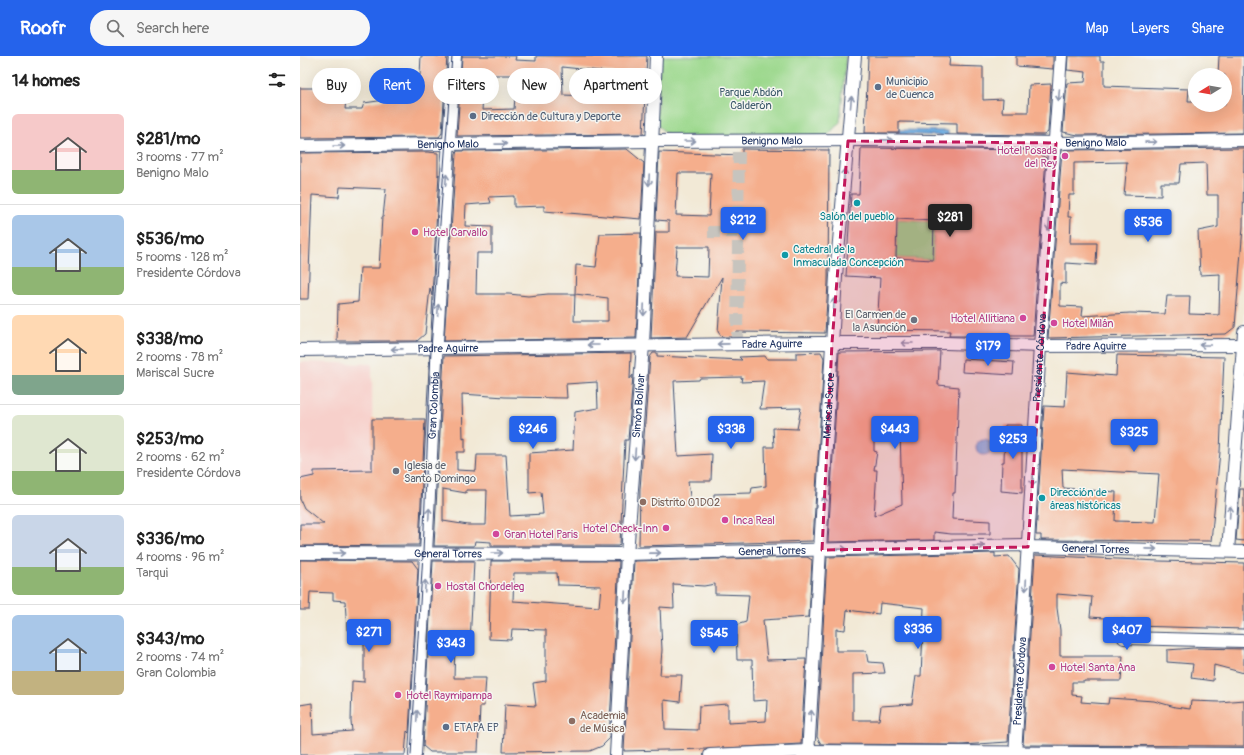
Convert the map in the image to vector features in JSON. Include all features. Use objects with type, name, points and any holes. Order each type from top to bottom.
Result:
[{"type":"street","name":"Gran Colombia","points":[[415,755],[427,553],[436,349],[448,145],[455,56]]},
{"type":"street","name":"Simón Bolívar","points":[[616,755],[627,554],[643,345],[656,56]]},
{"type":"street","name":"Mariscal Sucre","points":[[808,753],[822,550],[832,343],[855,56]]},
{"type":"street","name":"Presidente Córdova","points":[[1015,754],[1040,346],[1056,143],[1061,56]]},
{"type":"street","name":"Benigno Malo","points":[[300,146],[651,141],[1056,143],[1244,140]]},
{"type":"street","points":[[1228,551],[1244,332]]},
{"type":"street","name":"Padre Aguirre","points":[[300,350],[832,343],[946,343],[1040,346],[1244,345]]},
{"type":"street","name":"General Torres","points":[[300,553],[627,554],[1017,545],[1028,547],[1244,552]]},
{"type":"street","points":[[1124,638],[1244,641]]},
{"type":"street","points":[[710,755],[808,753],[1244,754]]},
{"type":"highlighted area","points":[[848,141],[1056,143],[1028,547],[822,550],[832,343]]},
{"type":"shaded area","points":[[300,362],[372,364],[373,546],[300,547]]},
{"type":"green space","name":"Parque Abdón Calderón","points":[[660,56],[846,56],[840,122],[824,139],[672,140],[656,123],[657,104],[662,104],[662,68],[659,68]]},
{"type":"green space","points":[[897,219],[934,221],[933,260],[896,258]]},
{"type":"water","points":[[899,130],[948,131],[948,136],[899,134]]},
{"type":"water","points":[[984,439],[990,441],[992,447],[990,453],[984,455],[978,453],[976,447],[978,441]]},
{"type":"building","points":[[421,56],[447,56],[446,68],[433,68],[433,104],[444,104],[442,133],[439,137],[300,138],[300,88],[312,88],[312,104],[346,104],[345,109],[362,109],[364,103],[369,102],[369,104],[425,104],[425,68],[420,68]]},
{"type":"building","points":[[462,56],[516,56],[515,60],[536,61],[536,56],[647,56],[646,68],[562,67],[563,95],[569,95],[569,104],[645,104],[643,134],[457,136],[459,104],[483,104],[482,110],[514,109],[514,104],[561,104],[561,68],[507,68],[507,75],[499,75],[499,68],[461,68]]},
{"type":"building","points":[[868,56],[950,56],[949,66],[983,67],[983,100],[1003,99],[1002,112],[1028,112],[1029,85],[1051,84],[1048,132],[1044,135],[957,134],[957,123],[899,122],[899,133],[865,133]]},
{"type":"building","points":[[1016,56],[1053,56],[1053,69],[1016,66]]},
{"type":"building","points":[[1068,56],[1100,56],[1100,61],[1104,61],[1104,86],[1188,89],[1188,112],[1232,112],[1232,68],[1218,68],[1219,56],[1244,56],[1243,133],[1078,135],[1063,132],[1067,83],[1085,82],[1086,72],[1067,70]]},
{"type":"building","points":[[861,148],[1033,150],[1046,158],[1033,336],[949,336],[950,331],[877,330],[880,278],[846,276],[851,194],[859,194]],"holes":[[[897,219],[934,221],[933,260],[896,258]]]},
{"type":"building","points":[[1244,148],[1243,227],[1235,327],[1226,334],[1048,338],[1062,150]],"holes":[[[1127,162],[1124,195],[1161,196],[1161,183],[1179,183],[1181,164],[1206,163],[1207,195],[1218,195],[1218,227],[1198,231],[1200,275],[1220,274],[1219,315],[1189,314],[1190,296],[1167,296],[1165,314],[1130,313],[1082,316],[1083,307],[1060,306],[1060,283],[1066,284],[1066,263],[1096,265],[1097,243],[1070,243],[1071,217],[1068,217],[1069,195],[1074,195],[1074,163]]]},
{"type":"building","points":[[627,149],[644,163],[641,219],[544,211],[544,206],[514,207],[514,196],[489,197],[491,203],[466,205],[465,226],[492,227],[492,253],[477,253],[476,294],[509,294],[528,296],[575,294],[576,265],[596,267],[600,234],[641,233],[636,338],[444,341],[457,151]],"holes":[[[575,294],[608,298],[608,321],[574,321]]]},
{"type":"building","points":[[742,149],[829,150],[828,283],[825,333],[735,332],[735,337],[722,337],[718,332],[722,277],[687,337],[651,338],[656,232],[669,232],[669,221],[656,220],[659,152],[742,155]],"holes":[[[678,173],[711,173],[709,216],[676,215]],[[677,247],[709,247],[708,277],[675,276]]]},
{"type":"building","points":[[300,153],[438,153],[438,176],[439,174],[432,296],[430,288],[425,334],[417,341],[337,341],[338,304],[358,302],[360,268],[379,268],[382,217],[386,189],[340,187],[339,197],[312,195],[308,299],[300,299]]},
{"type":"building","points":[[940,351],[938,385],[959,387],[955,493],[953,493],[952,519],[990,521],[990,534],[951,534],[934,532],[934,540],[828,542],[839,352]],"holes":[[[874,426],[900,429],[902,504],[874,516],[877,470],[874,470],[877,452],[874,451]]]},
{"type":"building","points":[[821,352],[824,358],[813,541],[639,546],[640,489],[650,357],[653,353],[657,353],[657,356],[742,360],[739,357],[765,356],[767,359],[796,359],[796,353]],"holes":[[[742,377],[741,382],[764,381],[760,409],[801,408],[797,429],[773,428],[774,447],[765,447],[766,486],[752,488],[751,493],[714,494],[714,504],[691,504],[688,481],[711,481],[712,454],[678,456],[674,381],[699,380],[700,378]]]},
{"type":"building","points":[[631,353],[630,379],[633,375],[628,440],[625,440],[620,544],[618,546],[491,546],[491,542],[475,541],[474,546],[434,546],[444,356]],"holes":[[[597,382],[598,408],[575,412],[573,450],[529,453],[529,493],[541,492],[543,514],[510,516],[506,455],[477,455],[476,471],[457,470],[457,452],[465,452],[465,438],[463,439],[462,394],[505,397],[567,398],[566,384]],[[443,489],[466,493],[466,490],[487,490],[486,525],[468,525],[443,521]]]},
{"type":"building","points":[[1117,355],[1224,357],[1220,452],[1211,541],[1041,540],[1041,535],[1036,535],[1044,406],[1065,407],[1067,372],[1116,376]],"holes":[[[1062,469],[1159,474],[1155,522],[1115,521],[1116,492],[1063,488]]]},
{"type":"building","points":[[963,359],[1014,362],[1013,375],[962,372]]},
{"type":"building","points":[[372,419],[425,419],[419,545],[300,546],[300,524],[324,524],[304,508],[300,499],[300,479],[314,476],[314,471],[372,470]]},
{"type":"building","points":[[1005,425],[1022,425],[1022,493],[1001,491],[1002,462],[1004,462]]},
{"type":"building","points":[[1240,489],[1244,489],[1244,541],[1236,540]]},
{"type":"building","points":[[995,553],[995,557],[1009,556],[1019,569],[1008,742],[961,745],[821,744],[817,737],[827,557]],"holes":[[[880,603],[924,608],[921,676],[916,676],[912,704],[881,706],[879,720],[853,720],[853,674],[885,673],[883,663],[868,662],[866,651],[836,651],[836,629],[845,630],[847,610],[879,614]]]},
{"type":"building","points":[[1035,555],[1159,561],[1244,563],[1244,629],[1134,626],[1134,620],[1090,617],[1092,597],[1057,594],[1057,608],[1060,630],[1060,656],[1123,656],[1121,681],[1072,682],[1072,695],[1082,696],[1081,702],[1108,704],[1109,698],[1154,701],[1175,707],[1190,709],[1191,701],[1219,702],[1244,700],[1244,746],[1023,745]]},
{"type":"building","points":[[807,557],[812,560],[809,617],[763,620],[767,660],[806,659],[801,744],[706,749],[624,751],[634,561]],"holes":[[[673,584],[704,586],[715,584],[715,594],[749,595],[746,622],[736,625],[737,660],[752,660],[753,701],[767,700],[766,721],[728,723],[728,704],[699,706],[698,730],[665,729],[664,700],[680,702],[682,675],[660,675],[662,650],[660,607],[674,608]]]},
{"type":"building","points":[[300,560],[412,561],[418,569],[409,733],[407,731],[405,755],[300,755],[300,705],[312,703],[313,734],[352,731],[352,681],[364,682],[364,638],[362,637],[362,632],[347,630],[345,601],[333,600],[333,593],[310,592],[309,610],[300,610]]},
{"type":"building","points":[[433,561],[474,561],[470,644],[455,642],[454,678],[486,678],[484,706],[480,706],[478,752],[430,752],[423,746]]},
{"type":"building","points":[[491,561],[619,561],[609,739],[602,746],[590,751],[503,752],[505,704],[536,706],[533,683],[546,681],[546,630],[512,629],[511,640],[489,639]],"holes":[[[514,573],[557,573],[558,585],[601,586],[599,607],[513,601]]]},
{"type":"building","points":[[1194,648],[1244,649],[1244,673],[1214,665],[1213,681],[1191,678],[1193,664],[1167,662],[1167,650]]},
{"type":"tunnel","points":[[737,344],[739,141]]},
{"type":"tunnel","points":[[708,232],[737,232]]},
{"type":"tram line","points":[[411,755],[423,553],[431,349],[452,56]]},
{"type":"place","name":"Municipio de Cuenca","points":[[878,87]]},
{"type":"place","name":"Dirección de Cultura y Deporte","points":[[473,116]]},
{"type":"place","name":"Hotel Posada del Rey","points":[[1065,156]]},
{"type":"place","name":"Salón del pueblo","points":[[857,203]]},
{"type":"place","name":"Hotel Carvallo","points":[[415,232]]},
{"type":"place","name":"Catedral de la Inmaculada Concepción","points":[[785,255]]},
{"type":"place","name":"Hotel Allitiana","points":[[1023,318]]},
{"type":"place","name":"El Carmen de la Asunción","points":[[914,320]]},
{"type":"place","name":"Hotel Milán","points":[[1054,323]]},
{"type":"place","name":"Iglesia de Santo Domingo","points":[[396,471]]},
{"type":"place","name":"Dirección de áreas históricas","points":[[1042,498]]},
{"type":"place","name":"Distrito 01D02","points":[[643,502]]},
{"type":"place","name":"Inca Real","points":[[725,520]]},
{"type":"place","name":"Hotel Check-Inn","points":[[666,528]]},
{"type":"place","name":"Gran Hotel Paris","points":[[496,534]]},
{"type":"place","name":"Hostal Chordeleg","points":[[438,586]]},
{"type":"place","name":"Hotel Santa Ana","points":[[1052,667]]},
{"type":"place","name":"Hotel Raymipampa","points":[[398,695]]},
{"type":"place","name":"Academia de Música","points":[[572,721]]},
{"type":"place","name":"ETAPA EP","points":[[446,727]]}]
